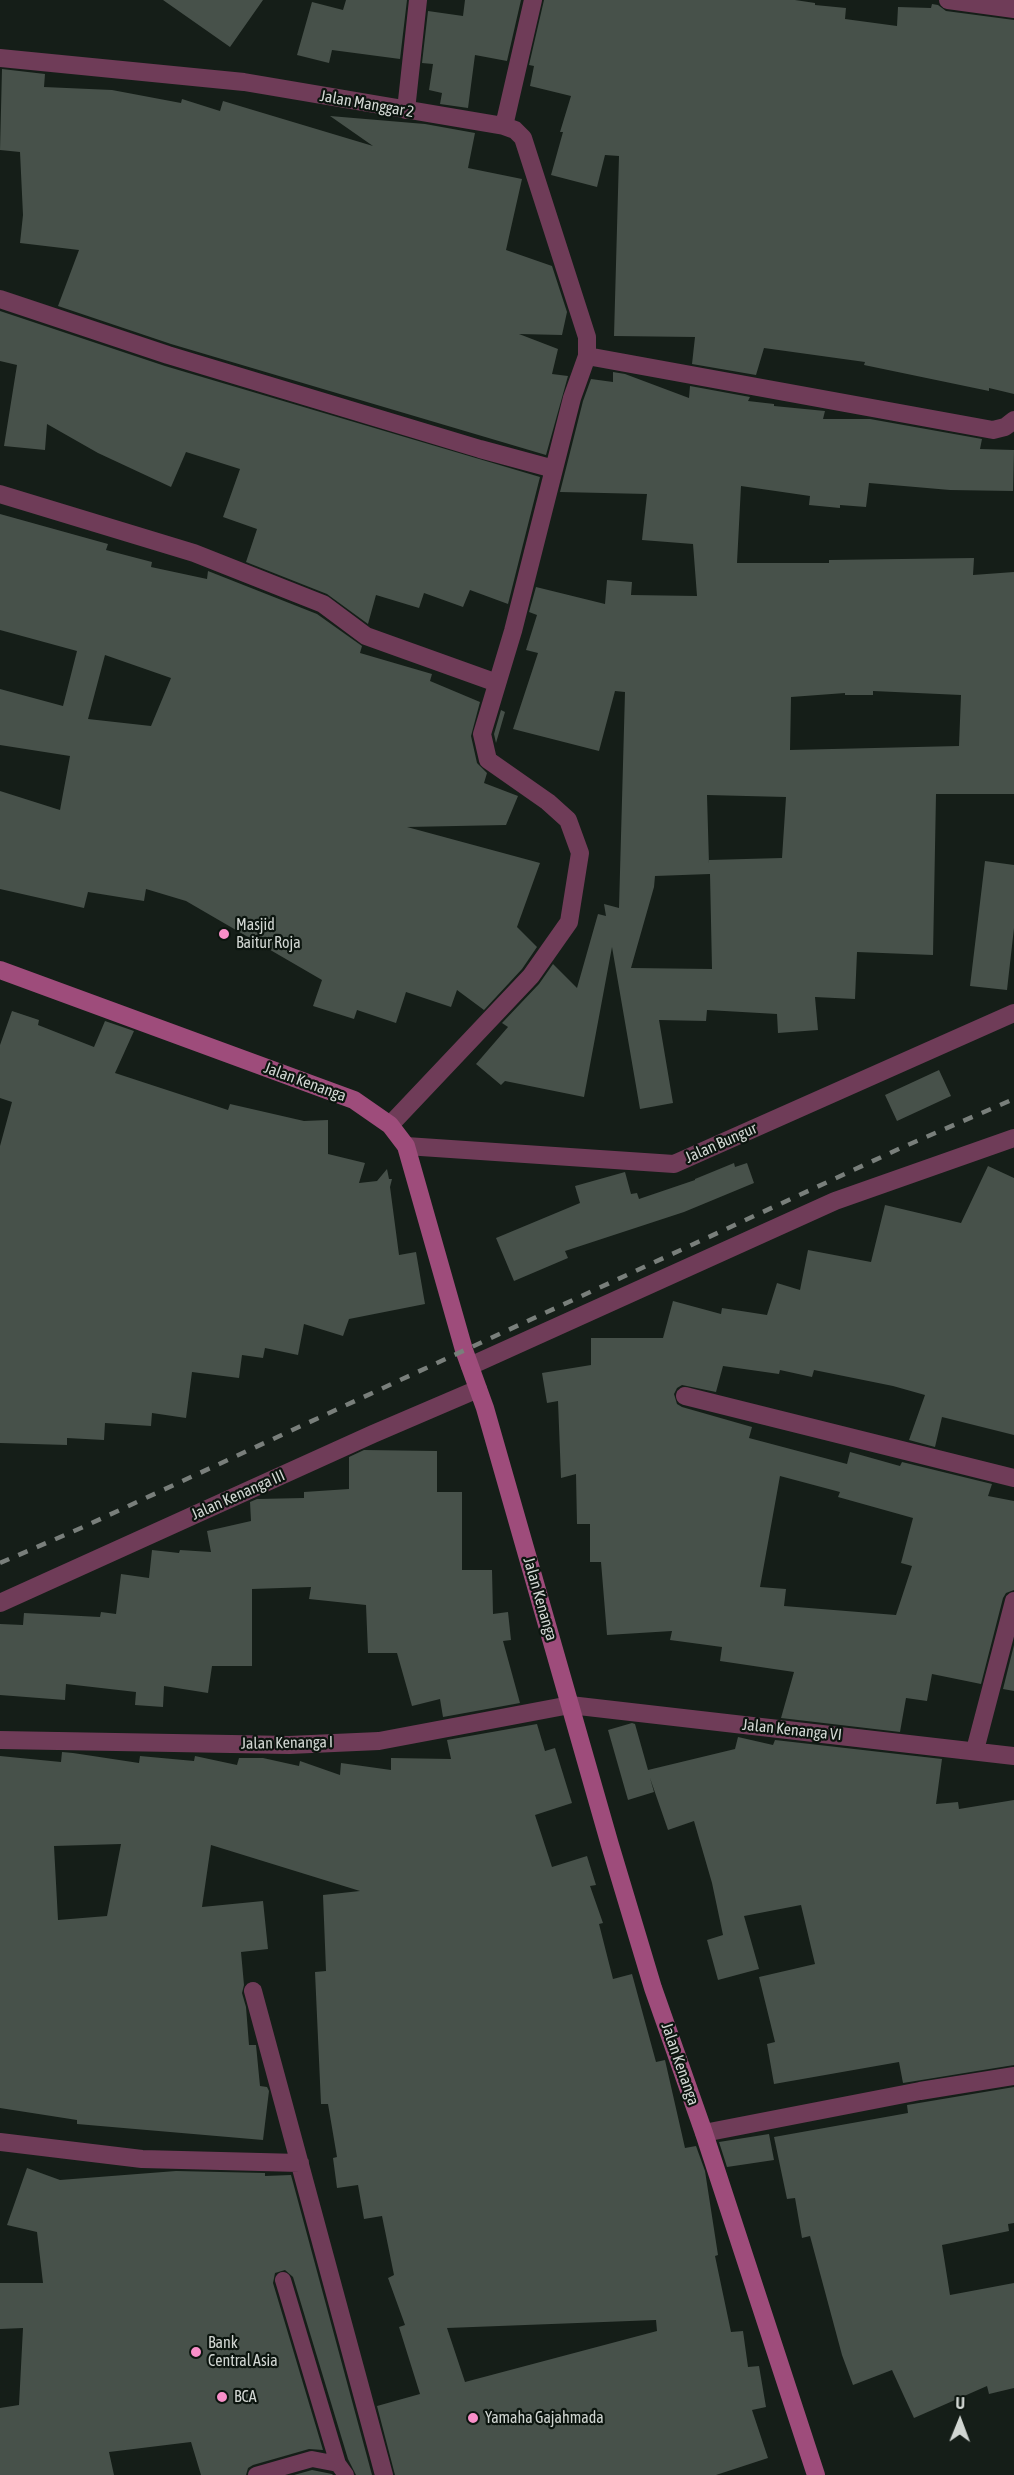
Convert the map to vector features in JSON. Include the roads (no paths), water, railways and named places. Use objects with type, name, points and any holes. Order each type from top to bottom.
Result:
[{"type":"main road","name":"Jalan Kenanga","points":[[0,970],[354,1100],[390,1125],[406,1146],[653,1988],[704,2133],[816,2475]]},
{"type":"street","points":[[406,111],[418,0]]},
{"type":"street","points":[[390,1125],[531,976],[569,922],[580,854],[568,820],[548,802],[488,760],[482,734],[572,398],[587,356],[587,337],[523,138],[515,130],[504,126],[533,0]]},
{"type":"street","points":[[948,0],[1014,9]]},
{"type":"street","name":"Jalan Manggar 2","points":[[0,58],[244,82],[504,126]]},
{"type":"street","points":[[0,299],[168,355],[554,469]]},
{"type":"street","points":[[587,356],[993,430],[1005,427],[1014,420]]},
{"type":"street","points":[[0,494],[194,553],[323,604],[366,636],[497,683]]},
{"type":"street","name":"Jalan Bungur","points":[[406,1146],[674,1164],[1014,1013]]},
{"type":"street","points":[[470,1366],[835,1201],[1014,1138]]},
{"type":"street","name":"Jalan Kenanga III","points":[[0,1603],[373,1434],[478,1389]]},
{"type":"street","points":[[685,1396],[1014,1478]]},
{"type":"street","points":[[975,1750],[1010,1629],[1014,1600]]},
{"type":"street","name":"Jalan Kenanga I","points":[[0,1740],[289,1745],[379,1741],[570,1705]]},
{"type":"street","name":"Jalan Kenanga VI","points":[[570,1705],[1014,1756]]},
{"type":"street","points":[[254,1991],[384,2475]]},
{"type":"street","points":[[704,2133],[920,2091],[1014,2076]]},
{"type":"street","points":[[0,2142],[142,2159],[300,2163]]},
{"type":"lane","points":[[283,2280],[342,2469]]},
{"type":"lane","points":[[256,2475],[312,2459],[342,2469]]},
{"type":"railway","points":[[0,1563],[81,1528],[903,1147],[1014,1099]]},
{"type":"place","name":"Masjid Baitur Roja","points":[[224,934]]},
{"type":"place","name":"Bank Central Asia","points":[[196,2352]]},
{"type":"place","name":"BCA","points":[[222,2397]]},
{"type":"place","name":"Yamaha Gajahmada","points":[[473,2418]]}]
